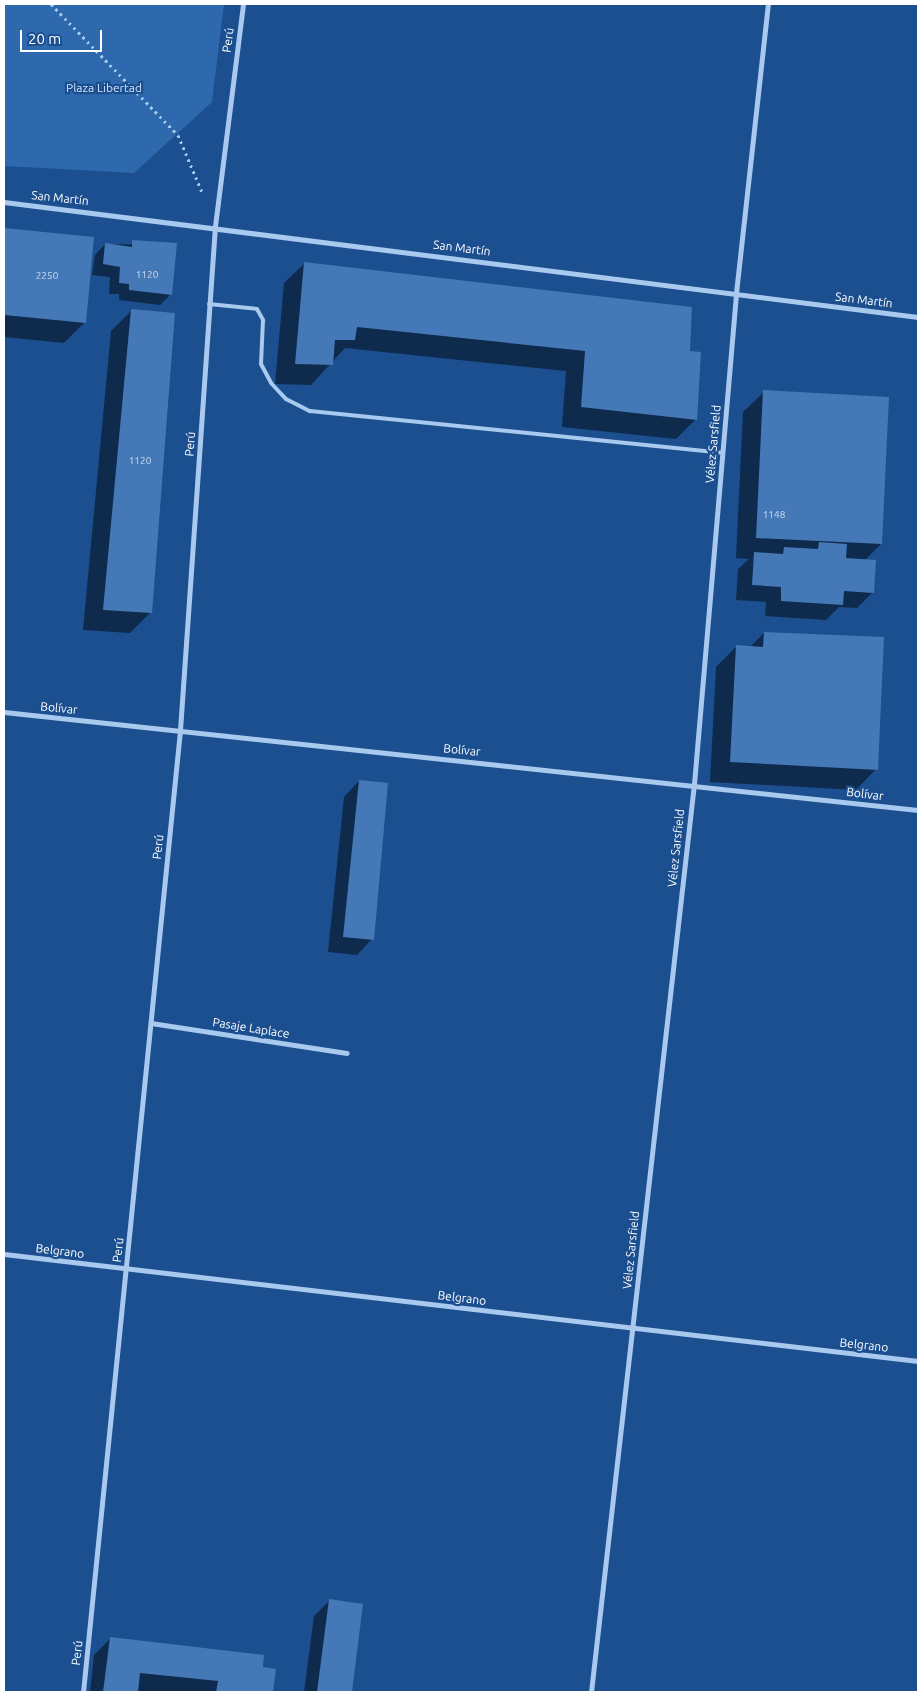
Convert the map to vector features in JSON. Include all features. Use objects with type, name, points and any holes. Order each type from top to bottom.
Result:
[{"type":"street","name":"Perú","points":[[83,1692],[180,730],[215,226],[243,4]]},
{"type":"street","name":"Vélez Sarsfield","points":[[591,1692],[694,784],[736,293],[768,4]]},
{"type":"street","name":"San Martín","points":[[4,202],[215,226],[918,317]]},
{"type":"street","name":"Bolívar","points":[[4,712],[694,784],[918,810]]},
{"type":"street","name":"Pasaje Laplace","points":[[151,1023],[347,1052]]},
{"type":"street","name":"Belgrano","points":[[4,1254],[918,1361]]},
{"type":"lane","points":[[210,304],[257,309],[262,320],[261,364],[271,382],[286,399],[310,411],[722,454]]},
{"type":"path","points":[[51,4],[178,134],[215,226]]},
{"type":"green space","name":"Plaza Libertad","points":[[4,4],[224,4],[212,102],[134,173],[4,166]]},
{"type":"building","points":[[4,228],[94,237],[86,323],[4,315]]},
{"type":"building","points":[[132,240],[177,243],[172,295],[129,290],[129,284],[119,283],[120,267],[103,264],[105,243],[132,247]]},
{"type":"building","points":[[304,262],[692,307],[690,351],[701,352],[697,420],[581,407],[585,351],[357,327],[355,340],[335,340],[333,365],[295,364]]},
{"type":"building","points":[[131,309],[175,313],[152,613],[103,610]]},
{"type":"building","points":[[763,390],[889,397],[882,544],[756,538]]},
{"type":"building","points":[[819,542],[847,544],[846,558],[876,560],[874,593],[844,591],[843,605],[781,601],[781,587],[752,585],[754,552],[783,554],[784,547],[818,549]]},
{"type":"building","points":[[764,632],[884,637],[878,770],[730,762],[736,645],[763,647]]},
{"type":"building","points":[[359,780],[388,783],[374,940],[343,937]]},
{"type":"building","points":[[329,1599],[363,1604],[352,1692],[317,1692]]},
{"type":"building","points":[[110,1637],[264,1655],[263,1667],[276,1669],[273,1692],[216,1692],[218,1681],[140,1673],[138,1692],[103,1692]]}]
